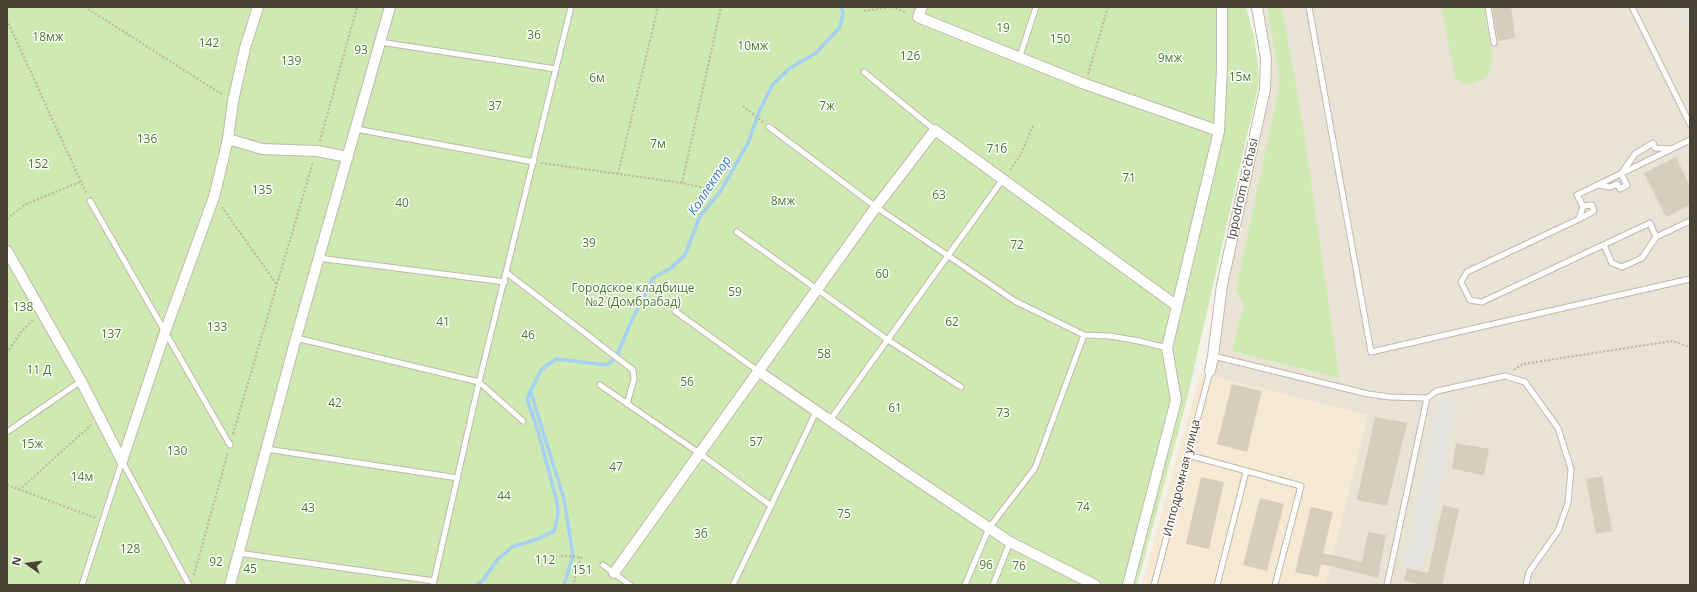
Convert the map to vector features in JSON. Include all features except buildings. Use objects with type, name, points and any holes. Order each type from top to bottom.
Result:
[{"type":"street","points":[[122,461],[165,332],[214,197],[228,139],[233,101],[245,48],[258,7]]},
{"type":"street","points":[[230,585],[318,258],[390,7]]},
{"type":"street","points":[[922,7],[918,17],[1085,84],[1219,131]]},
{"type":"street","points":[[1128,585],[1176,400],[1167,348],[1219,131],[1222,68],[1222,7]]},
{"type":"street","name":"Ippodrom ko'chasi","points":[[1210,371],[1222,285],[1265,89],[1266,59],[1257,7]]},
{"type":"street","points":[[614,573],[876,207],[935,130],[1177,306]]},
{"type":"street","points":[[228,139],[262,149],[317,151],[348,157]]},
{"type":"street","points":[[7,251],[81,381],[122,461]]},
{"type":"street","points":[[758,371],[816,412],[1010,542],[1095,585]]},
{"type":"lane","points":[[238,552],[434,583],[479,382],[505,282],[571,7]]},
{"type":"lane","points":[[1020,59],[1036,7]]},
{"type":"lane","points":[[1309,7],[1372,352],[1690,279]]},
{"type":"lane","points":[[1488,7],[1494,43]]},
{"type":"lane","points":[[1632,7],[1690,124]]},
{"type":"lane","points":[[380,42],[556,69]]},
{"type":"lane","points":[[864,72],[935,130]]},
{"type":"lane","points":[[769,127],[876,207],[1015,300],[1084,335],[1110,336],[1167,348]]},
{"type":"lane","points":[[356,129],[534,162]]},
{"type":"lane","points":[[1578,219],[1583,206],[1577,195],[1690,140]]},
{"type":"lane","points":[[1621,174],[1634,154],[1652,143],[1655,148],[1671,150]]},
{"type":"lane","points":[[1598,185],[1610,187],[1617,184],[1620,189],[1627,185],[1621,174]]},
{"type":"lane","points":[[830,420],[949,257],[1003,179]]},
{"type":"lane","points":[[90,201],[230,445]]},
{"type":"lane","points":[[1583,206],[1592,205],[1594,211],[1468,272],[1461,282],[1470,300],[1482,302],[1650,223],[1656,237]]},
{"type":"lane","points":[[1604,245],[1612,263],[1622,267],[1642,258],[1656,237],[1690,221]]},
{"type":"lane","points":[[737,232],[888,340],[961,387]]},
{"type":"lane","points":[[318,258],[505,282]]},
{"type":"lane","points":[[507,273],[633,370],[634,378],[627,404]]},
{"type":"lane","points":[[675,311],[758,371]]},
{"type":"lane","points":[[964,585],[989,528],[1035,468],[1084,335]]},
{"type":"lane","points":[[296,338],[479,382],[523,421]]},
{"type":"lane","points":[[1213,356],[1368,394],[1390,397],[1427,398],[1437,391],[1505,376],[1525,382],[1558,428],[1571,469],[1568,503],[1558,531],[1529,572],[1526,585]]},
{"type":"lane","name":"Ипподромная улица","points":[[1154,585],[1210,371]]},
{"type":"lane","points":[[7,432],[81,381]]},
{"type":"lane","points":[[600,386],[699,453],[770,505]]},
{"type":"lane","points":[[1387,585],[1427,398]]},
{"type":"lane","points":[[733,585],[770,505],[816,412]]},
{"type":"lane","points":[[266,449],[458,478]]},
{"type":"lane","points":[[1188,455],[1301,486],[1275,585]]},
{"type":"lane","points":[[82,585],[122,461]]},
{"type":"lane","points":[[122,461],[189,585]]},
{"type":"lane","points":[[1217,585],[1246,472]]},
{"type":"lane","points":[[993,585],[1010,542]]},
{"type":"lane","points":[[603,565],[630,585]]},
{"type":"path","points":[[85,7],[233,101]]},
{"type":"path","points":[[193,578],[230,445],[317,151],[357,7]]},
{"type":"path","points":[[618,174],[658,7]]},
{"type":"path","points":[[682,183],[721,7]]},
{"type":"path","points":[[864,11],[891,7],[918,17]]},
{"type":"path","points":[[1085,84],[1108,7]]},
{"type":"path","points":[[7,20],[90,201]]},
{"type":"path","points":[[7,28],[9,24]]},
{"type":"path","points":[[743,106],[757,117]]},
{"type":"path","points":[[1003,179],[1020,156],[1033,126]]},
{"type":"path","points":[[534,162],[682,183],[705,188]]},
{"type":"path","points":[[7,219],[26,204],[80,182]]},
{"type":"path","points":[[214,197],[278,286]]},
{"type":"path","points":[[7,353],[21,332],[42,311]]},
{"type":"path","points":[[1505,376],[1523,364],[1672,340],[1690,347]]},
{"type":"path","points":[[19,490],[100,417]]},
{"type":"path","points":[[7,485],[103,521]]},
{"type":"path","points":[[561,556],[581,556],[573,585]]},
{"type":"shaded area","points":[[1259,7],[1690,7],[1690,585],[1154,585],[1189,455],[1268,92]]},
{"type":"shaded area","points":[[1675,7],[1690,7],[1690,37]]},
{"type":"shaded area","points":[[1200,373],[1368,415],[1326,585],[1142,585]]},
{"type":"shaded area","points":[[1439,398],[1457,402],[1422,569],[1404,565]]},
{"type":"green space","name":"Городское кладбище №2 (Домбрабад)","points":[[7,7],[1246,7],[1254,37],[1258,65],[1259,80],[1257,92],[1187,399],[1137,585],[7,585]]},
{"type":"green space","points":[[1267,7],[1282,7],[1303,127],[1339,378],[1232,351],[1244,305],[1236,290],[1278,93],[1279,74]]},
{"type":"green space","points":[[1441,7],[1484,7],[1493,62],[1488,75],[1476,83],[1466,84],[1455,78]]},
{"type":"waterway","name":"Коллектор","points":[[477,585],[484,579],[497,560],[512,547],[538,539],[554,531],[558,515],[557,502],[538,431],[527,399],[541,370],[556,359],[607,365],[616,358],[631,322],[653,278],[671,268],[685,255],[700,216],[720,192],[748,143],[759,112],[773,84],[790,68],[816,53],[840,27],[843,13],[841,7]]},
{"type":"waterway","points":[[530,390],[564,499],[573,556],[564,585]]},
{"type":"park label","name":"19","points":[[1003,29]]},
{"type":"park label","name":"36","points":[[534,36]]},
{"type":"park label","name":"18мж","points":[[48,38]]},
{"type":"park label","name":"150","points":[[1060,40]]},
{"type":"park label","name":"142","points":[[209,44]]},
{"type":"park label","name":"10мж","points":[[753,47]]},
{"type":"park label","name":"93","points":[[361,51]]},
{"type":"park label","name":"126","points":[[910,57]]},
{"type":"park label","name":"9мж","points":[[1170,59]]},
{"type":"park label","name":"139","points":[[291,62]]},
{"type":"park label","name":"15м","points":[[1240,78]]},
{"type":"park label","name":"6м","points":[[597,79]]},
{"type":"park label","name":"37","points":[[495,107]]},
{"type":"park label","name":"7ж","points":[[827,107]]},
{"type":"park label","name":"136","points":[[147,140]]},
{"type":"park label","name":"7м","points":[[658,145]]},
{"type":"park label","name":"71б","points":[[997,150]]},
{"type":"park label","name":"152","points":[[38,165]]},
{"type":"park label","name":"71","points":[[1129,179]]},
{"type":"park label","name":"135","points":[[262,191]]},
{"type":"park label","name":"63","points":[[939,196]]},
{"type":"park label","name":"8мж","points":[[783,202]]},
{"type":"park label","name":"40","points":[[402,204]]},
{"type":"park label","name":"39","points":[[589,244]]},
{"type":"park label","name":"72","points":[[1017,246]]},
{"type":"park label","name":"60","points":[[882,275]]},
{"type":"park label","name":"59","points":[[735,293]]},
{"type":"park label","name":"138","points":[[23,308]]},
{"type":"park label","name":"41","points":[[443,323]]},
{"type":"park label","name":"62","points":[[952,323]]},
{"type":"park label","name":"133","points":[[217,328]]},
{"type":"park label","name":"137","points":[[111,335]]},
{"type":"park label","name":"46","points":[[528,336]]},
{"type":"park label","name":"58","points":[[824,355]]},
{"type":"park label","name":"11 Д","points":[[39,371]]},
{"type":"park label","name":"56","points":[[687,383]]},
{"type":"park label","name":"42","points":[[335,404]]},
{"type":"park label","name":"61","points":[[895,409]]},
{"type":"park label","name":"73","points":[[1003,414]]},
{"type":"park label","name":"57","points":[[756,443]]},
{"type":"park label","name":"15ж","points":[[32,445]]},
{"type":"park label","name":"130","points":[[177,452]]},
{"type":"park label","name":"47","points":[[616,468]]},
{"type":"park label","name":"14м","points":[[82,478]]},
{"type":"park label","name":"44","points":[[504,497]]},
{"type":"park label","name":"74","points":[[1083,508]]},
{"type":"park label","name":"43","points":[[308,509]]},
{"type":"park label","name":"75","points":[[844,515]]},
{"type":"park label","name":"3б","points":[[701,535]]},
{"type":"park label","name":"128","points":[[130,550]]},
{"type":"park label","name":"112","points":[[545,561]]},
{"type":"park label","name":"92","points":[[216,563]]},
{"type":"park label","name":"96","points":[[986,566]]},
{"type":"park label","name":"76","points":[[1019,567]]},
{"type":"park label","name":"45","points":[[250,570]]},
{"type":"park label","name":"151","points":[[582,571]]}]
